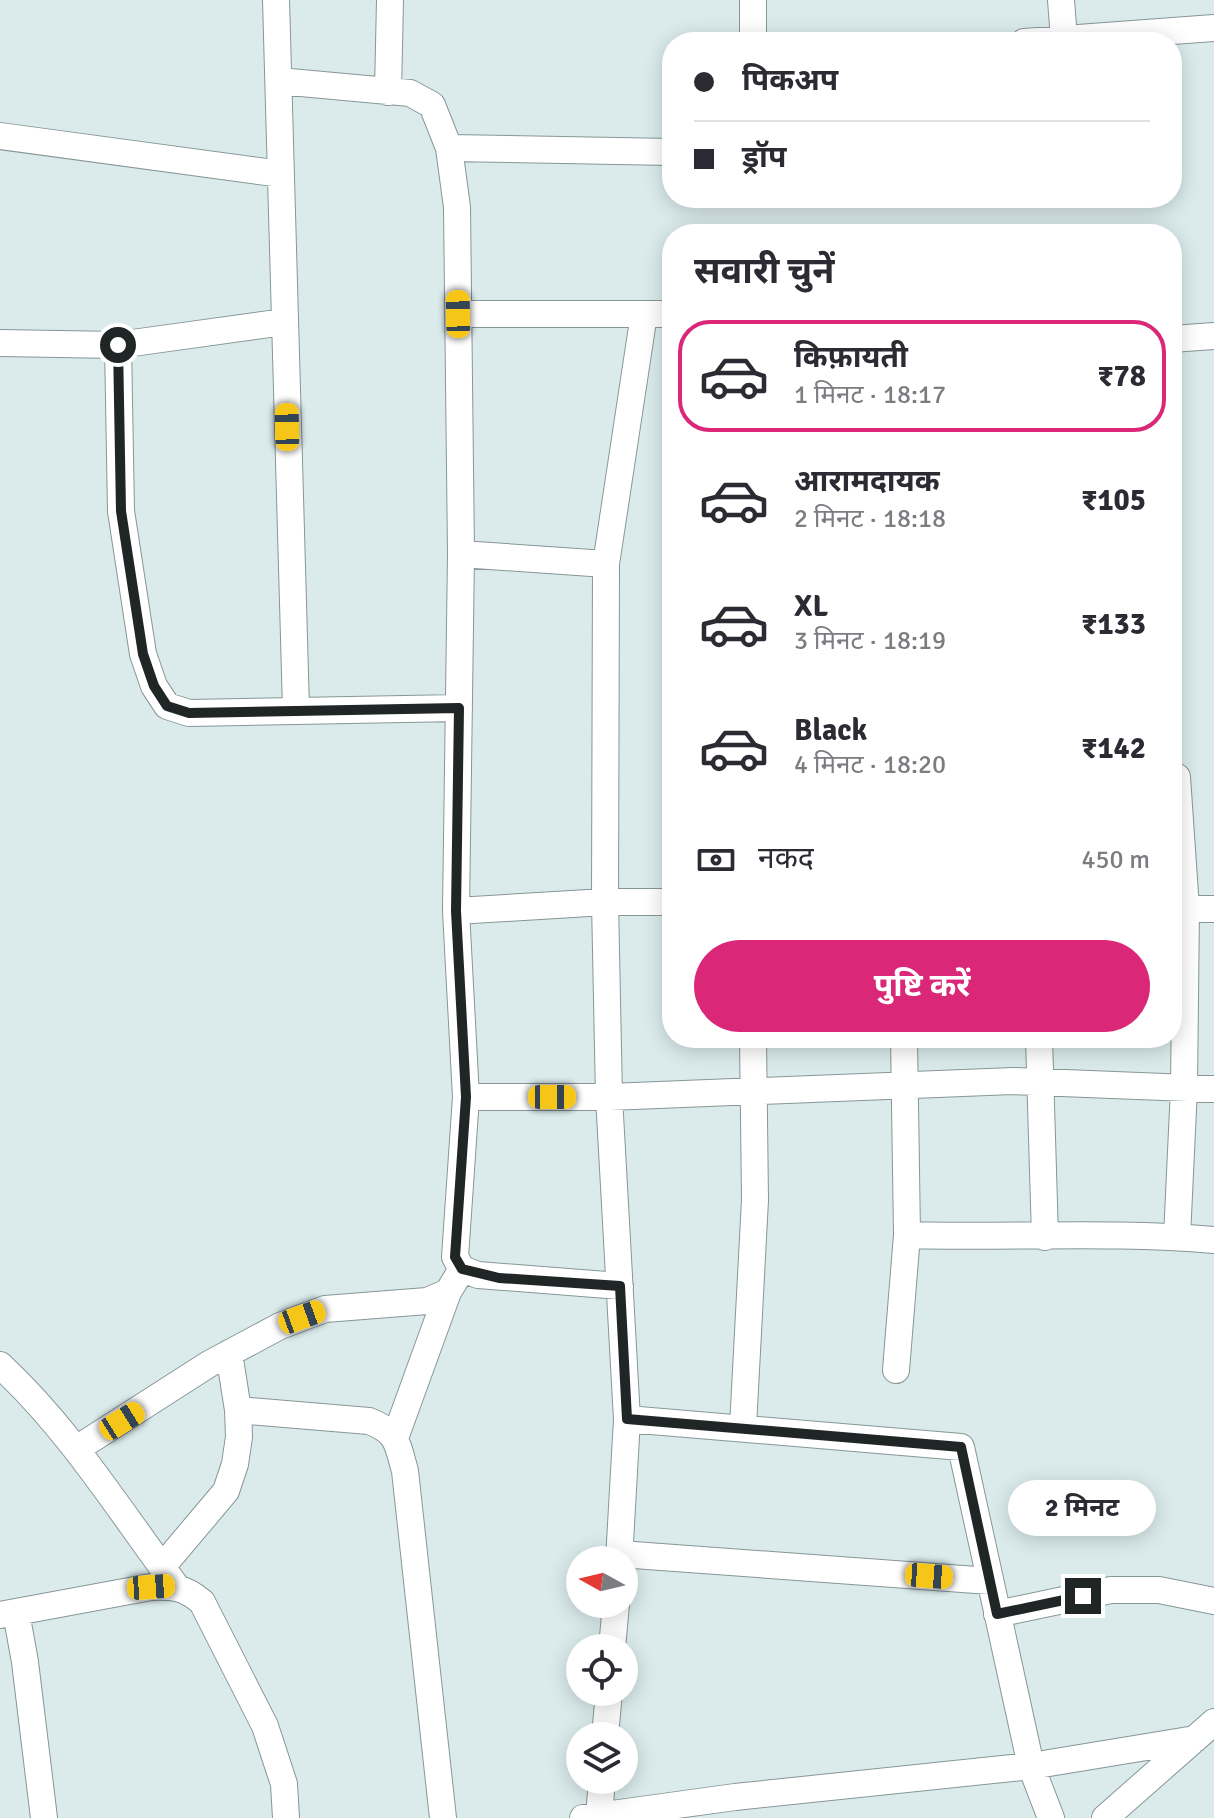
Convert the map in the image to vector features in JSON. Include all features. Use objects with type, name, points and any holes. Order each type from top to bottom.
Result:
[{"type":"street","points":[[276,0],[296,709]]},
{"type":"street","points":[[388,92],[390,0]]},
{"type":"street","points":[[753,0],[753,32]]},
{"type":"street","points":[[1061,0],[1063,32]]},
{"type":"street","points":[[1159,32],[1214,28]]},
{"type":"street","points":[[279,81],[410,93],[432,105],[449,148],[457,207],[461,554],[456,911],[466,1097],[455,1257],[462,1269],[499,1278],[620,1286]]},
{"type":"street","points":[[0,136],[281,174]]},
{"type":"street","points":[[449,148],[662,152]]},
{"type":"street","points":[[458,314],[662,314]]},
{"type":"street","points":[[620,1546],[627,1419],[609,1097],[605,902],[606,564],[644,314]]},
{"type":"street","points":[[0,343],[118,345],[284,322]]},
{"type":"street","points":[[1182,338],[1214,336]]},
{"type":"street","points":[[118,345],[121,511],[143,654],[154,686],[167,706],[189,713],[459,708]]},
{"type":"street","points":[[461,554],[606,564]]},
{"type":"street","points":[[456,911],[605,902],[662,902]]},
{"type":"street","points":[[1182,909],[1214,909]]},
{"type":"street","points":[[1177,1237],[1184,1088],[1182,1016]]},
{"type":"street","points":[[743,1427],[755,1200],[753,1048]]},
{"type":"street","points":[[896,1370],[907,1235],[904,1048]]},
{"type":"street","points":[[1039,1048],[1045,1237]]},
{"type":"street","points":[[466,1097],[609,1097],[1041,1082],[1214,1089]]},
{"type":"street","points":[[907,1235],[1214,1240]]},
{"type":"street","points":[[395,1438],[448,1292],[462,1269]]},
{"type":"street","points":[[78,1448],[229,1353],[280,1326],[325,1309],[427,1301],[448,1292]]},
{"type":"street","points":[[44,1818],[25,1662],[8,1613],[151,1587],[169,1576],[226,1491],[235,1464],[239,1437],[238,1410],[229,1353]]},
{"type":"street","points":[[0,1365],[44,1408],[78,1448],[169,1576],[202,1602],[265,1726],[284,1784],[286,1818]]},
{"type":"street","points":[[238,1410],[369,1421],[386,1428],[395,1438],[405,1471],[443,1818]]},
{"type":"street","points":[[627,1419],[961,1447],[1031,1766],[1051,1818]]},
{"type":"street","points":[[638,1558],[990,1581]]},
{"type":"street","points":[[997,1614],[1111,1590],[1159,1590],[1214,1601]]},
{"type":"street","points":[[598,1794],[591,1817],[736,1808],[1031,1766],[1204,1731]]},
{"type":"street","points":[[1105,1818],[1204,1731]]},
{"type":"route","points":[[118,345],[121,511],[143,654],[154,686],[167,706],[189,713],[459,708],[456,911],[466,1097],[455,1257],[462,1269],[499,1278],[620,1286],[627,1419],[961,1447],[997,1614],[1083,1596]]}]
